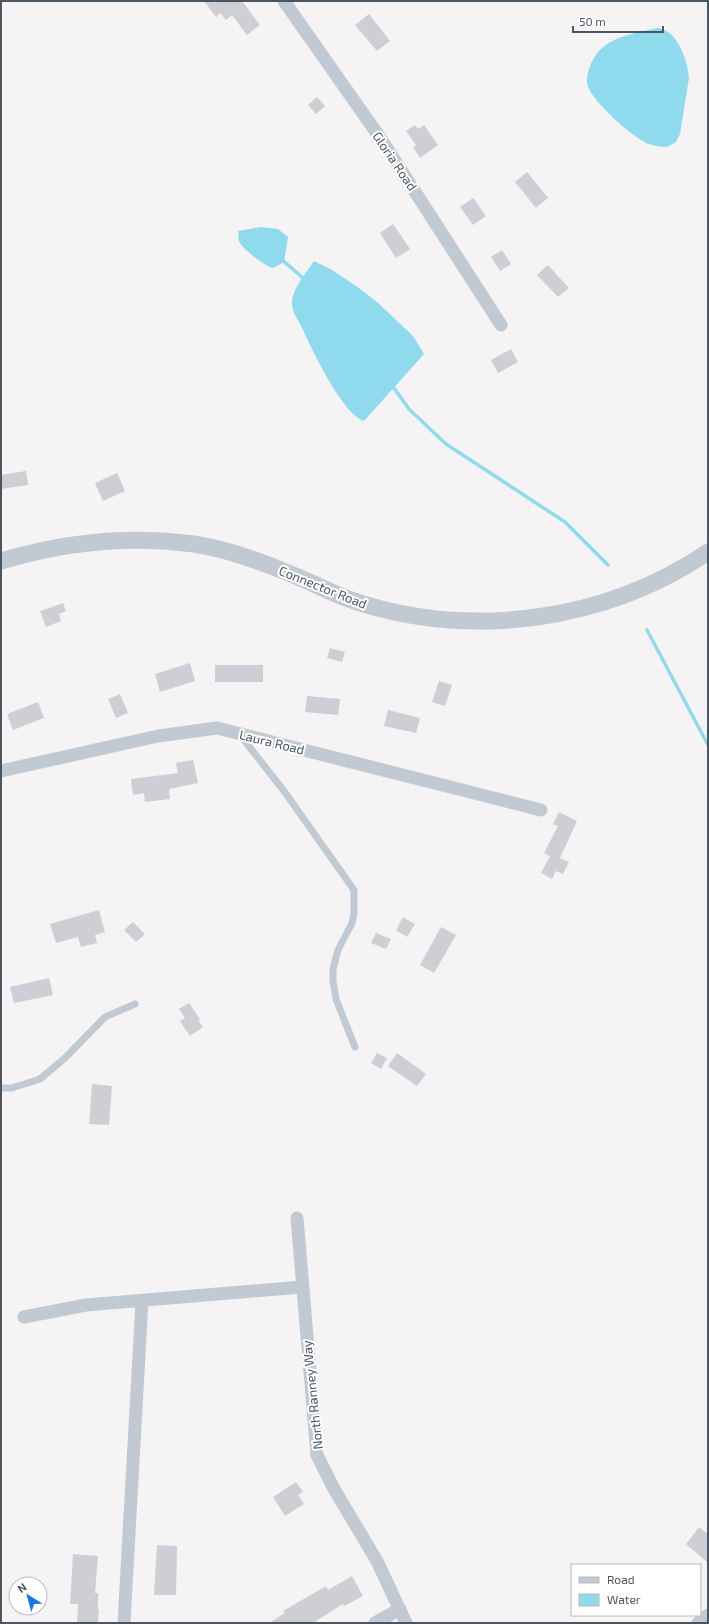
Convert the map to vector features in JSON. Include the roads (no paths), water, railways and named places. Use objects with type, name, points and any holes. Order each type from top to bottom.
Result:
[{"type":"street","name":"Gloria Road","points":[[284,1],[381,139],[501,325]]},
{"type":"street","name":"Connector Road","points":[[1,561],[68,545],[96,541],[150,541],[196,545],[252,559],[287,572],[354,601],[391,612],[438,619],[480,621],[516,620],[550,616],[582,609],[620,597],[650,585],[681,569],[708,552]]},
{"type":"street","name":"Laura Road","points":[[1,771],[158,736],[217,728],[541,810]]},
{"type":"street","name":"North Ranney Way","points":[[297,1218],[317,1455],[334,1489],[377,1561],[406,1623]]},
{"type":"street","points":[[24,1317],[86,1305],[302,1287]]},
{"type":"street","points":[[124,1623],[142,1301]]},
{"type":"street","points":[[375,1623],[400,1609]]},
{"type":"street","points":[[698,1623],[708,1615]]},
{"type":"lane","points":[[240,734],[280,785],[354,890],[354,913],[352,923],[338,950],[333,968],[333,981],[336,998],[355,1047]]},
{"type":"lane","points":[[1,1088],[12,1088],[40,1079],[65,1058],[105,1017],[135,1004]]},
{"type":"water","points":[[657,28],[664,30],[676,40],[684,55],[689,78],[680,134],[676,142],[667,147],[649,144],[642,141],[623,127],[595,99],[587,83],[589,70],[597,53],[606,45],[627,35]]},
{"type":"water","points":[[261,227],[278,229],[288,237],[284,262],[273,268],[254,257],[244,248],[239,240],[238,231]]},
{"type":"water","points":[[314,261],[332,270],[377,302],[413,336],[424,354],[364,421],[355,416],[337,394],[320,365],[293,311],[292,299],[296,288]]},
{"type":"waterway","points":[[280,258],[306,279]]},
{"type":"waterway","points":[[391,384],[409,409],[446,444],[565,522],[608,565]]},
{"type":"waterway","points":[[647,630],[708,745]]}]
